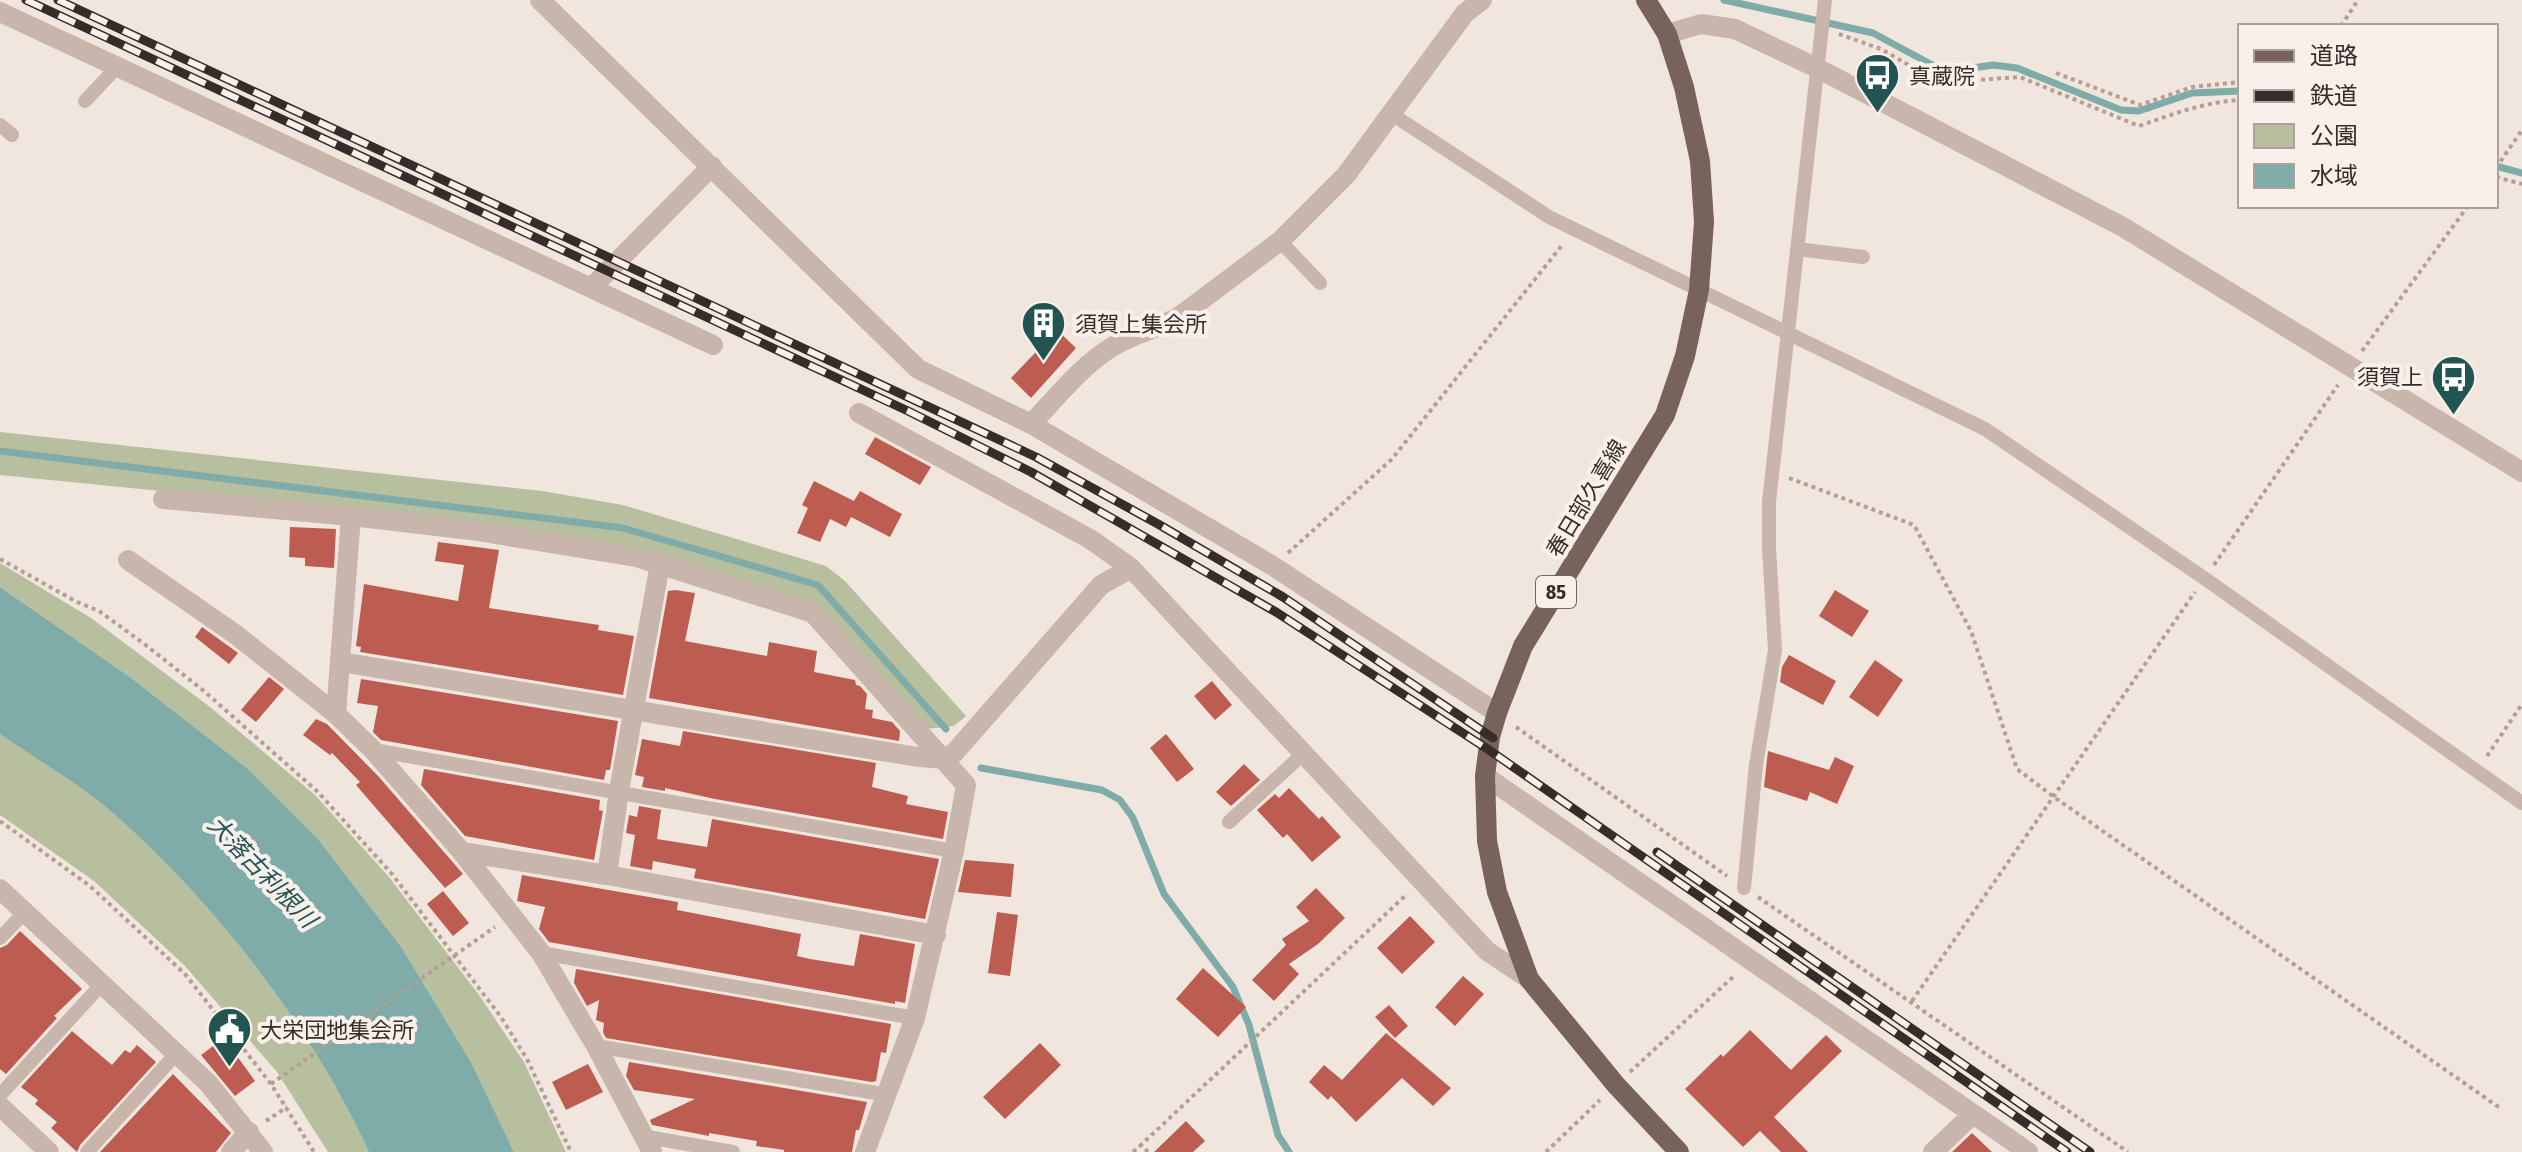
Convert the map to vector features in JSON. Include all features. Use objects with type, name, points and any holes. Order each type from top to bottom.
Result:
[{"type":"main road","name":"春日部久喜線","points":[[1646,0],[1667,34],[1684,87],[1700,161],[1704,222],[1699,290],[1685,356],[1665,415],[1523,646],[1497,713],[1485,776],[1487,841],[1497,892],[1529,979],[1616,1085],[1679,1152]]},
{"type":"street","points":[[540,0],[918,369],[1031,424],[1273,566],[1497,713]]},
{"type":"street","points":[[1031,424],[1095,358],[1116,344],[1166,325],[1280,241],[1346,175],[1465,13],[1482,0]]},
{"type":"street","points":[[0,12],[713,345]]},
{"type":"street","points":[[1667,34],[1701,24],[1735,29],[1817,68],[2123,227],[2522,472]]},
{"type":"street","points":[[591,288],[712,166]]},
{"type":"street","points":[[859,413],[1090,539],[1131,568],[1487,951],[1529,979]]},
{"type":"street","points":[[163,499],[471,530],[636,557],[813,613],[966,785],[936,935],[915,1018],[865,1152]]},
{"type":"street","points":[[336,714],[351,516]]},
{"type":"street","points":[[128,560],[235,634],[336,714],[373,750],[462,852],[541,953],[650,1145]]},
{"type":"street","points":[[607,875],[660,564]]},
{"type":"street","points":[[341,662],[918,757],[946,759],[1101,585],[1131,568]]},
{"type":"street","points":[[1485,776],[2028,1152]]},
{"type":"street","points":[[462,852],[936,935]]},
{"type":"street","points":[[0,889],[208,1083],[254,1129],[263,1152]]},
{"type":"street","points":[[0,1106],[49,1152]]},
{"type":"street","points":[[1933,1152],[1973,1114]]},
{"type":"street","points":[[231,1152],[254,1129]]},
{"type":"lane","points":[[1744,888],[1756,765],[1775,650],[1769,548],[1773,472],[1825,0]]},
{"type":"lane","points":[[85,101],[117,67]]},
{"type":"lane","points":[[1390,113],[1549,217],[1985,429],[2204,578],[2522,803]]},
{"type":"lane","points":[[0,125],[12,135]]},
{"type":"lane","points":[[1280,241],[1320,283]]},
{"type":"lane","points":[[1797,249],[1863,257]]},
{"type":"lane","points":[[373,750],[954,851]]},
{"type":"lane","points":[[1229,822],[1303,754]]},
{"type":"lane","points":[[0,938],[25,912]]},
{"type":"lane","points":[[541,953],[915,1018]]},
{"type":"lane","points":[[0,1095],[102,984]]},
{"type":"lane","points":[[596,1046],[888,1095]]},
{"type":"lane","points":[[87,1152],[176,1054]]},
{"type":"lane","points":[[650,1145],[733,1152]]},
{"type":"path","points":[[2342,24],[2358,0]]},
{"type":"path","points":[[1824,29],[1881,49],[1919,71],[1943,79],[1963,81],[2020,77],[2139,126],[2191,107],[2238,100]]},
{"type":"path","points":[[2056,73],[2140,105],[2192,87],[2238,82]]},
{"type":"path","points":[[2498,165],[2522,130]]},
{"type":"path","points":[[2498,156],[2503,157]]},
{"type":"path","points":[[2498,178],[2522,184]]},
{"type":"path","points":[[1912,1001],[2351,366],[2467,208]]},
{"type":"path","points":[[1273,566],[1392,459],[1575,229]]},
{"type":"path","points":[[1773,472],[1914,525],[1971,631],[2017,769],[2500,1108]]},
{"type":"path","points":[[0,559],[99,611],[204,691],[318,792],[392,874],[501,1017],[527,1059],[571,1152]]},
{"type":"path","points":[[2477,771],[2522,704]]},
{"type":"path","points":[[1497,713],[1744,888],[2128,1152]]},
{"type":"path","points":[[1,823],[90,886],[185,974],[271,1084],[314,1152]]},
{"type":"path","points":[[1133,1152],[1421,881]]},
{"type":"path","points":[[271,1084],[497,926]]},
{"type":"path","points":[[1546,1152],[1752,960]]},
{"type":"path","points":[[254,1129],[287,1107]]},
{"type":"path","points":[[1141,1145],[1148,1152]]},
{"type":"green space","points":[[0,432],[542,491],[623,505],[826,566],[845,581],[966,716],[954,726],[926,729],[816,606],[403,515],[0,475]]},
{"type":"green space","points":[[0,563],[91,618],[210,707],[315,795],[389,877],[479,995],[524,1062],[566,1152],[514,1152],[472,1064],[402,948],[318,839],[247,768],[130,677],[0,587]]},
{"type":"green space","points":[[0,734],[114,814],[225,928],[259,971],[320,1060],[369,1152],[328,1152],[277,1072],[185,966],[94,881],[0,815]]},
{"type":"water","name":"大落古利根川","points":[[0,587],[130,677],[247,768],[318,839],[402,948],[472,1064],[514,1152],[369,1152],[320,1060],[259,971],[225,928],[114,814],[0,734]]},
{"type":"building","name":"須賀上集会所","points":[[1057,330],[1076,348],[1031,398],[1011,378]]},
{"type":"building","points":[[875,437],[931,467],[920,485],[865,454]]},
{"type":"building","points":[[814,481],[854,501],[860,491],[902,514],[890,537],[851,517],[846,527],[830,519],[820,542],[797,533],[808,508],[802,505]]},
{"type":"building","points":[[290,527],[336,529],[334,568],[305,566],[305,558],[289,557]]},
{"type":"building","points":[[438,542],[499,550],[489,608],[599,625],[598,630],[634,636],[623,695],[360,652],[361,647],[356,646],[364,584],[458,601],[464,565],[435,561]]},
{"type":"building","points":[[1835,590],[1869,611],[1852,637],[1819,616]]},
{"type":"building","points":[[668,591],[695,593],[685,641],[767,656],[769,642],[817,651],[814,672],[855,680],[856,685],[867,694],[865,709],[873,710],[872,718],[892,722],[900,731],[899,741],[649,698]]},
{"type":"building","points":[[202,627],[238,653],[229,664],[195,637]]},
{"type":"building","points":[[1789,655],[1836,681],[1823,705],[1780,682],[1782,667]]},
{"type":"building","points":[[1875,660],[1903,680],[1878,717],[1849,697]]},
{"type":"building","points":[[269,677],[284,689],[256,722],[241,710]]},
{"type":"building","points":[[361,679],[618,721],[610,770],[606,770],[604,780],[381,740],[373,732],[378,706],[357,703]]},
{"type":"building","points":[[1212,681],[1232,705],[1215,720],[1194,696]]},
{"type":"building","points":[[316,719],[327,724],[379,777],[463,874],[445,888],[356,785],[360,782],[332,753],[330,755],[303,735]]},
{"type":"building","points":[[683,731],[876,763],[872,787],[908,796],[906,804],[948,812],[943,839],[665,788],[665,791],[642,787],[644,777],[635,775],[642,739],[680,746]]},
{"type":"building","points":[[1166,734],[1194,769],[1177,782],[1150,748]]},
{"type":"building","points":[[1768,751],[1829,770],[1835,757],[1854,766],[1837,804],[1810,792],[1807,801],[1764,787]]},
{"type":"building","points":[[1244,764],[1260,780],[1231,806],[1216,792]]},
{"type":"building","points":[[424,769],[600,800],[599,810],[603,811],[594,860],[465,836],[421,785]]},
{"type":"building","points":[[1289,788],[1341,837],[1312,862],[1287,834],[1283,838],[1257,810],[1275,794],[1279,798]]},
{"type":"building","points":[[639,806],[661,810],[657,839],[707,847],[712,819],[939,859],[925,919],[694,878],[696,869],[653,861],[652,870],[630,866],[635,835],[626,833],[629,815],[637,817]]},
{"type":"building","points":[[965,860],[1014,864],[1011,897],[958,892]]},
{"type":"building","points":[[522,875],[678,902],[677,910],[801,934],[797,956],[810,959],[854,966],[860,934],[915,944],[905,1003],[895,1001],[895,1004],[549,942],[539,929],[545,907],[517,901]]},
{"type":"building","points":[[1316,888],[1345,918],[1318,944],[1289,964],[1299,974],[1274,1001],[1252,980],[1286,945],[1282,939],[1309,921],[1296,907]]},
{"type":"building","points":[[443,891],[469,923],[453,936],[427,904]]},
{"type":"building","points":[[997,912],[1018,915],[1010,976],[988,973]]},
{"type":"building","points":[[1410,916],[1435,942],[1402,974],[1377,948]]},
{"type":"building","points":[[20,931],[82,989],[54,1016],[57,1018],[6,1074],[0,1069],[0,948]]},
{"type":"building","points":[[1203,968],[1246,1007],[1218,1037],[1176,999]]},
{"type":"building","points":[[576,969],[891,1024],[886,1053],[881,1052],[876,1081],[872,1082],[606,1038],[604,1023],[596,1020],[599,1000],[587,1006],[574,983]]},
{"type":"building","points":[[1463,976],[1484,994],[1455,1026],[1435,1007]]},
{"type":"building","points":[[1389,1005],[1408,1026],[1395,1038],[1375,1017]]},
{"type":"building","points":[[1750,1030],[1791,1070],[1826,1035],[1842,1051],[1774,1117],[1808,1152],[1781,1152],[1760,1131],[1743,1147],[1685,1089]]},
{"type":"building","points":[[72,1031],[112,1065],[125,1050],[130,1053],[137,1045],[156,1062],[77,1152],[51,1128],[57,1122],[35,1104],[38,1100],[21,1087]]},
{"type":"building","points":[[1386,1033],[1451,1088],[1433,1106],[1402,1078],[1356,1122],[1331,1096],[1328,1100],[1309,1082],[1324,1065],[1342,1080]]},
{"type":"building","points":[[224,1038],[255,1081],[235,1096],[201,1055]]},
{"type":"building","points":[[1040,1043],[1061,1065],[1005,1119],[983,1097]]},
{"type":"building","points":[[629,1062],[867,1102],[859,1130],[856,1130],[852,1152],[784,1152],[756,1146],[757,1141],[652,1125],[650,1120],[695,1099],[634,1090],[626,1076]]},
{"type":"building","points":[[588,1064],[603,1092],[566,1110],[552,1082]]},
{"type":"building","points":[[173,1074],[231,1133],[216,1152],[100,1152]]},
{"type":"building","points":[[1186,1121],[1205,1141],[1193,1152],[1154,1152]]},
{"type":"building","points":[[1972,1133],[1992,1152],[1952,1152]]},
{"type":"waterway","points":[[1724,0],[1873,33],[1936,67],[1952,71],[1993,65],[2017,68],[2121,110],[2139,111],[2192,93],[2238,91]]},
{"type":"waterway","points":[[2498,167],[2522,173]]},
{"type":"waterway","points":[[0,451],[623,528],[818,585],[946,729]]},
{"type":"waterway","points":[[981,768],[1102,790],[1120,800],[1133,818],[1164,894],[1233,987],[1249,1025],[1278,1135],[1289,1152]]},
{"type":"railway","points":[[26,0],[908,411],[1031,472],[1276,612],[1489,750],[2067,1152]]},
{"type":"railway","points":[[58,0],[1036,457],[1283,597],[1493,738]]},
{"type":"railway","points":[[1657,852],[2090,1152]]},
{"type":"place","name":"真蔵院","points":[[1878,115]]},
{"type":"place","name":"須賀上集会所","points":[[1044,363]]},
{"type":"place","name":"須賀上","points":[[2454,416]]},
{"type":"place","name":"大栄団地集会所","points":[[229,1069]]}]
